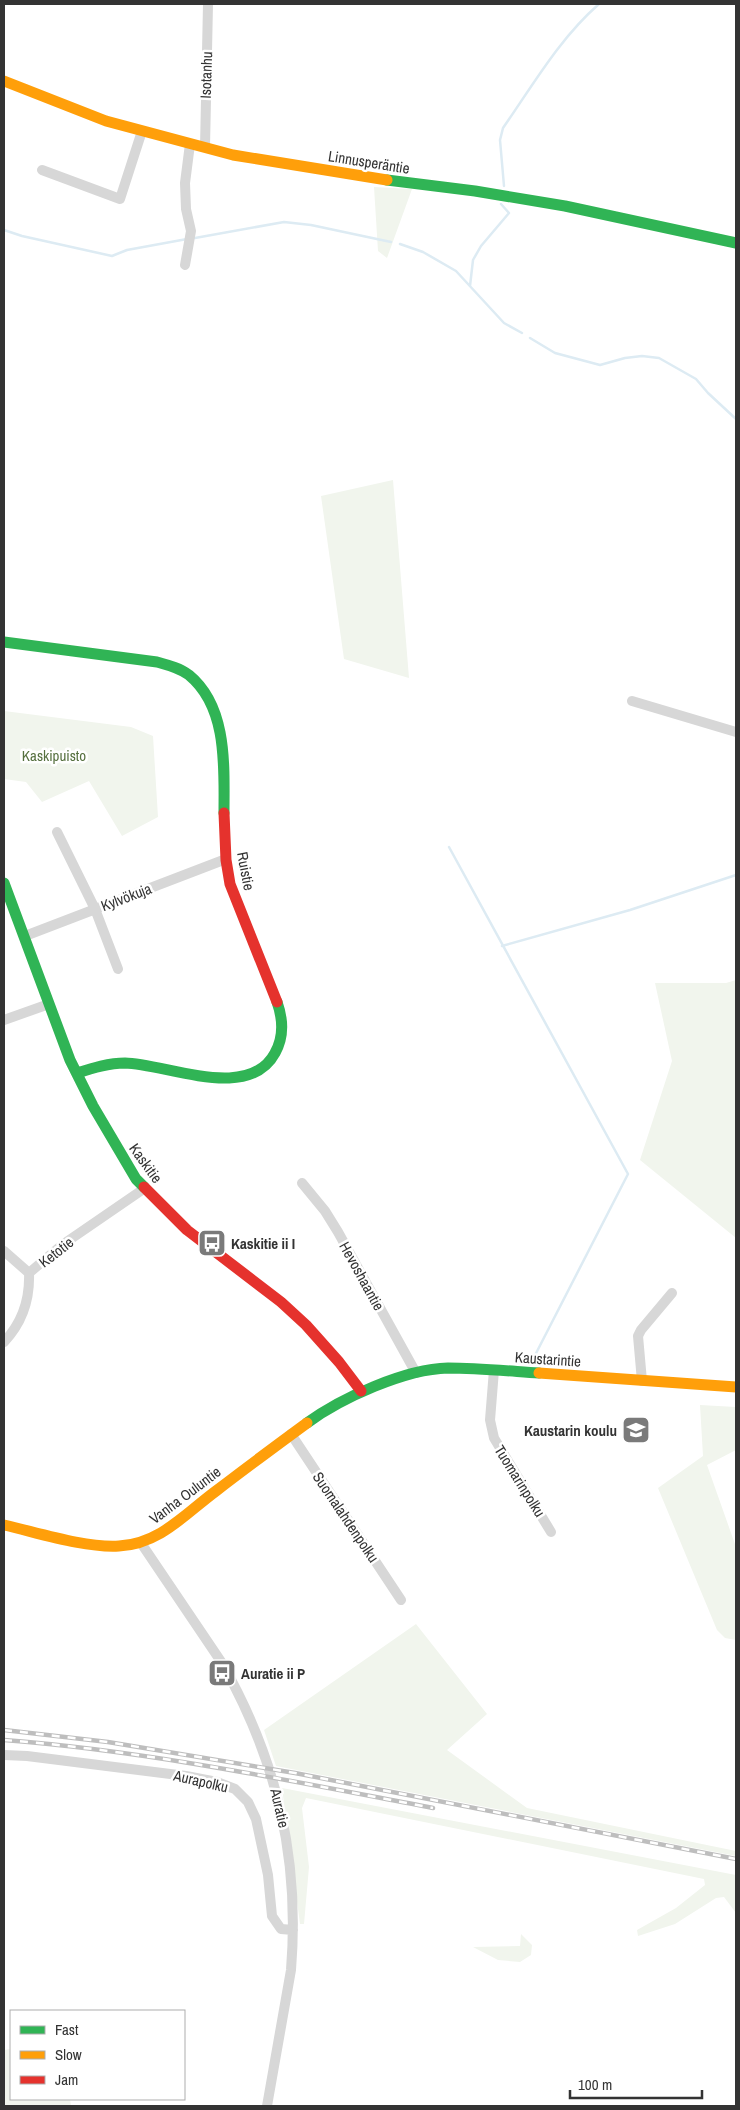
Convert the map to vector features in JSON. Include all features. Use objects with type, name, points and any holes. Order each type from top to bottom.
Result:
[{"type":"street","name":"Isotanhu","points":[[205,147],[208,4]]},
{"type":"street","name":"Linnusperäntie","points":[[4,81],[106,121],[234,155],[392,181],[475,191],[565,206],[736,243]]},
{"type":"street","points":[[42,170],[120,199],[142,131]]},
{"type":"street","points":[[185,265],[191,231],[186,209],[185,184],[190,144]]},
{"type":"street","name":"Ruistie","points":[[4,642],[157,662],[173,667],[190,676],[213,703],[218,719],[221,742],[226,859],[230,882],[279,1008],[282,1023],[278,1048],[271,1059],[254,1072],[227,1079],[124,1063],[110,1064],[77,1072]]},
{"type":"street","points":[[632,701],[736,732]]},
{"type":"street","points":[[57,832],[96,908],[118,968]]},
{"type":"street","name":"Kylvökuja","points":[[25,936],[226,859]]},
{"type":"street","name":"Kaskitie","points":[[4,883],[49,1004],[92,1106],[136,1179],[187,1230],[281,1302],[306,1325],[340,1362],[361,1391]]},
{"type":"street","points":[[4,1020],[49,1004]]},
{"type":"street","name":"Hevoshaantie","points":[[302,1183],[325,1211],[338,1232],[416,1373]]},
{"type":"street","name":"Ketotie","points":[[4,1342],[13,1332],[21,1317],[29,1284],[29,1273],[62,1246],[145,1188]]},
{"type":"street","points":[[4,1251],[29,1273]]},
{"type":"street","points":[[642,1381],[638,1336],[672,1293]]},
{"type":"street","name":"Kaustarintie","points":[[361,1391],[416,1373],[446,1368],[736,1387]]},
{"type":"street","name":"Tuomarinpolku","points":[[494,1370],[490,1420],[494,1438],[551,1532]]},
{"type":"street","name":"Vanha Ouluntie","points":[[4,1525],[95,1545],[119,1546],[141,1543],[174,1526],[198,1504],[324,1410],[361,1391]]},
{"type":"street","name":"Suomalahdenpolku","points":[[291,1434],[400,1600]]},
{"type":"street","name":"Auratie","points":[[141,1543],[222,1663],[246,1710],[260,1743],[276,1789],[284,1822],[292,1880],[293,1930],[291,1970],[268,2106]]},
{"type":"street","name":"Aurapolku","points":[[4,1754],[186,1776],[217,1782],[235,1789],[248,1802],[260,1830],[268,1875],[272,1916],[281,1929],[293,1930]]},
{"type":"green space","points":[[374,187],[412,189],[387,258],[378,251]]},
{"type":"green space","points":[[393,480],[409,678],[344,659],[321,496]]},
{"type":"green space","name":"Kaskipuisto","points":[[4,711],[131,727],[153,736],[158,817],[122,836],[89,781],[42,802],[26,782],[4,779]]},
{"type":"green space","points":[[736,980],[736,1238],[640,1160],[672,1061],[655,983],[726,983]]},
{"type":"green space","points":[[700,1405],[736,1407],[736,1450],[707,1465],[736,1547],[736,1640],[725,1638],[717,1630],[658,1488],[703,1456]]},
{"type":"green space","points":[[416,1624],[487,1714],[447,1750],[527,1808],[736,1851],[736,1856],[276,1766],[264,1730]]},
{"type":"green space","points":[[282,1788],[736,1875],[736,1913],[724,1897],[716,1898],[675,1924],[638,1936],[637,1930],[676,1908],[705,1885],[704,1879],[306,1798],[302,1808],[309,1867],[304,1924],[300,1924]]},
{"type":"green space","points":[[521,1934],[532,1945],[531,1955],[520,1962],[498,1960],[473,1947],[520,1946]]},
{"type":"green space","points":[[10,2049],[10,2100],[70,2100],[71,2106],[4,2106],[4,2050]]},
{"type":"waterway","points":[[504,186],[500,140],[503,128],[559,47],[599,4]]},
{"type":"waterway","points":[[470,286],[473,260],[481,246],[509,213],[501,204]]},
{"type":"waterway","points":[[195,238],[284,222],[311,225],[391,242]]},
{"type":"waterway","points":[[4,230],[22,236],[112,256],[127,250],[187,239]]},
{"type":"waterway","points":[[400,244],[423,252],[456,271],[504,323],[522,333]]},
{"type":"waterway","points":[[530,338],[555,353],[600,365],[625,358],[642,356],[659,358],[696,379],[736,419]]},
{"type":"waterway","points":[[449,847],[628,1174],[530,1365]]},
{"type":"waterway","points":[[502,946],[630,910],[736,875]]},
{"type":"railway","points":[[4,1730],[108,1742],[295,1773],[736,1859]]},
{"type":"railway","points":[[4,1740],[112,1751],[166,1759],[433,1808]]},
{"type":"traffic: fast","points":[[387,180],[475,191],[565,206],[736,243]]},
{"type":"traffic: fast","points":[[4,642],[157,662],[189,675],[202,688],[211,704],[217,721],[223,758],[224,813]]},
{"type":"traffic: fast","points":[[4,883],[70,1060],[93,1106],[136,1179],[144,1187]]},
{"type":"traffic: fast","points":[[77,1073],[107,1065],[125,1063],[206,1077],[227,1078],[246,1075],[263,1068],[278,1047],[282,1028],[277,1002]]},
{"type":"traffic: fast","points":[[307,1423],[337,1404],[374,1386],[393,1379],[431,1370],[448,1368],[539,1373]]},
{"type":"traffic: slow","points":[[4,81],[106,121],[233,155],[387,180]]},
{"type":"traffic: slow","points":[[539,1373],[736,1387]]},
{"type":"traffic: slow","points":[[4,1525],[92,1545],[119,1546],[147,1540],[172,1526],[227,1482],[307,1423]]},
{"type":"traffic: jam","points":[[224,813],[226,860],[230,884],[277,1002]]},
{"type":"traffic: jam","points":[[144,1187],[187,1230],[281,1302],[306,1325],[339,1362],[361,1391]]},
{"type":"place","name":"Kaskitie ii I","points":[[212,1243]]},
{"type":"place","name":"Kaustarin koulu","points":[[636,1430]]},
{"type":"place","name":"Auratie ii P","points":[[222,1673]]}]
